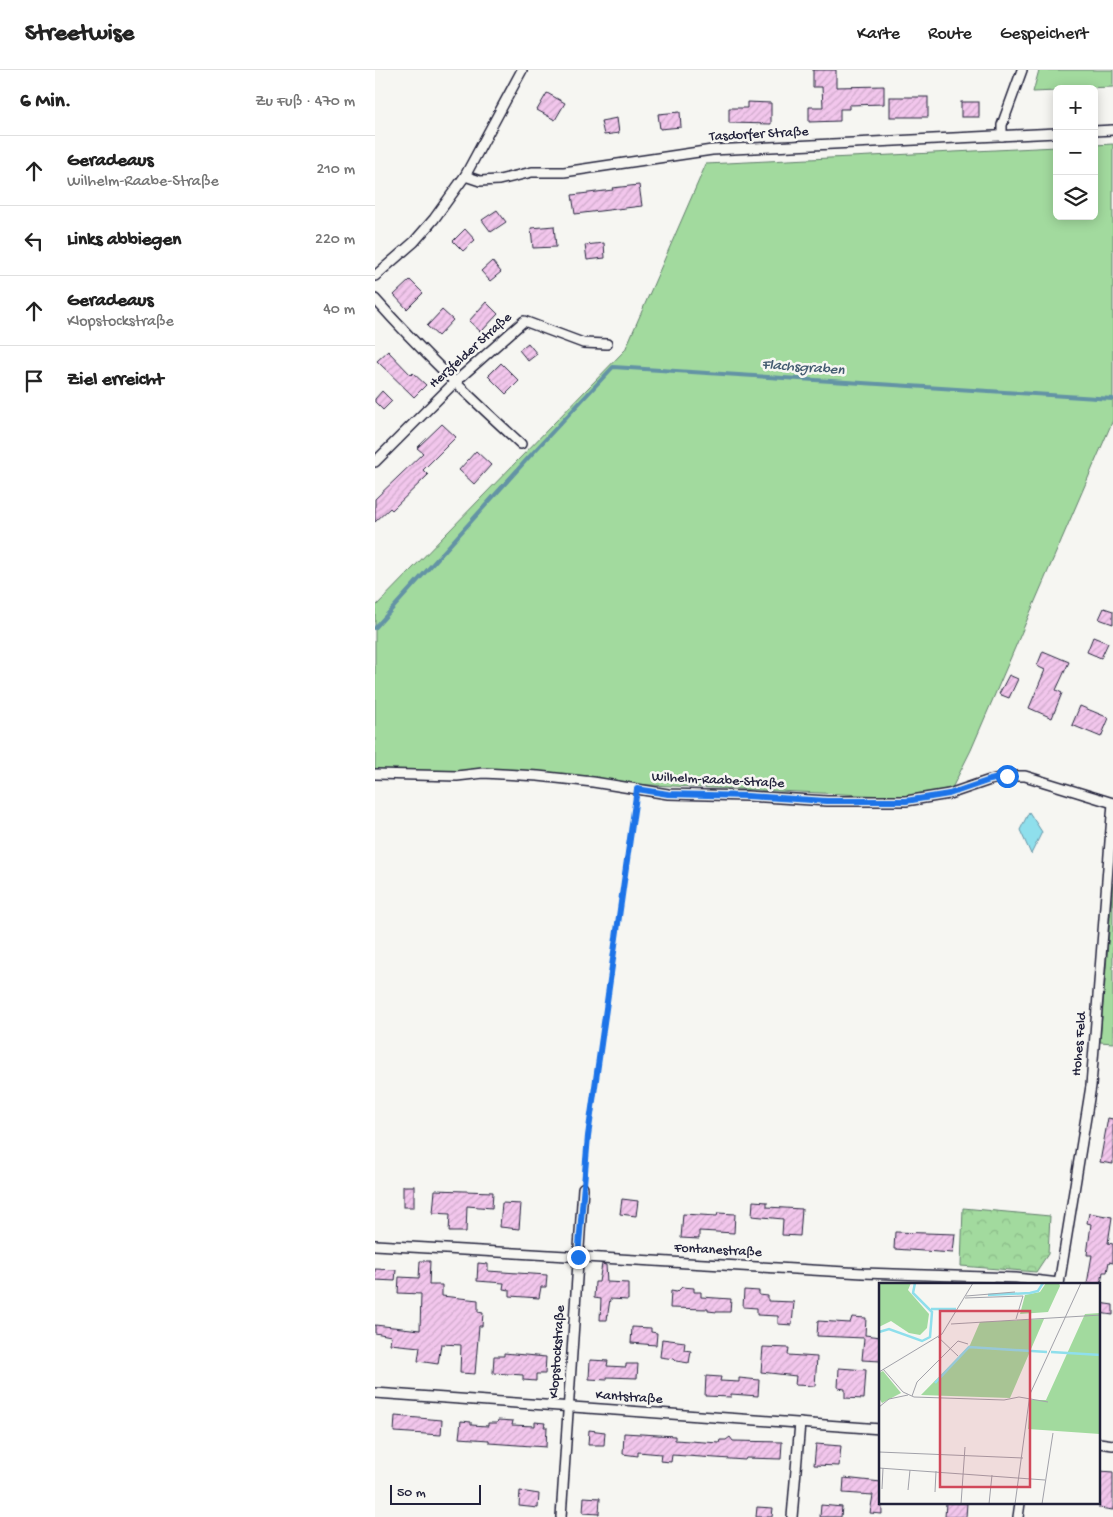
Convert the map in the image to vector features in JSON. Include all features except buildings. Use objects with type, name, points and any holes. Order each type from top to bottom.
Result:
[{"type":"street","points":[[375,276],[408,247],[434,219],[465,176],[523,70]]},
{"type":"street","points":[[1002,136],[1002,125],[1022,70]]},
{"type":"street","points":[[1098,131],[1113,130]]},
{"type":"street","name":"Tasdorfer Straße","points":[[465,176],[480,181],[499,180],[532,172],[563,172],[712,150],[1053,133]]},
{"type":"street","points":[[375,299],[454,383],[521,444]]},
{"type":"street","name":"Herzfelder Straße","points":[[375,462],[454,383],[524,321],[583,343],[607,344]]},
{"type":"street","name":"Wilhelm-Raabe-Straße","points":[[375,774],[457,776],[483,773],[538,776],[668,794],[827,801],[906,801],[949,794],[1007,776],[1025,776],[1113,803]]},
{"type":"street","name":"Hohes Feld","points":[[1059,1283],[1091,1086],[1113,803]]},
{"type":"street","name":"Klopstockstraße","points":[[561,1517],[583,1188]]},
{"type":"street","name":"Fontanestraße","points":[[375,1245],[863,1273],[1016,1278],[1052,1283]]},
{"type":"street","name":"Kantstraße","points":[[375,1393],[879,1429]]},
{"type":"street","points":[[792,1517],[800,1423]]},
{"type":"street","points":[[1018,1517],[1020,1504]]},
{"type":"path","points":[[583,1188],[589,1126],[637,789]]},
{"type":"green space","points":[[1039,70],[1113,70],[1113,87],[1053,85],[1053,91],[1033,92]]},
{"type":"green space","points":[[1113,144],[1113,420],[971,750],[952,788],[906,797],[375,772],[375,607],[625,350],[706,164],[1053,147],[1053,220],[1098,220],[1098,145]]},
{"type":"green space","points":[[1113,883],[1113,1043],[1100,1042]]},
{"type":"green space","points":[[963,1208],[1050,1216],[1048,1254],[1036,1272],[961,1266]]},
{"type":"water","points":[[1029,812],[1042,832],[1031,854],[1020,830]]},
{"type":"waterway","name":"Flachsgraben","points":[[375,628],[613,367],[1113,399]]},
{"type":"route","points":[[578,1257],[588,1136],[637,789],[668,794],[827,801],[906,801],[949,794],[1007,776]]}]
